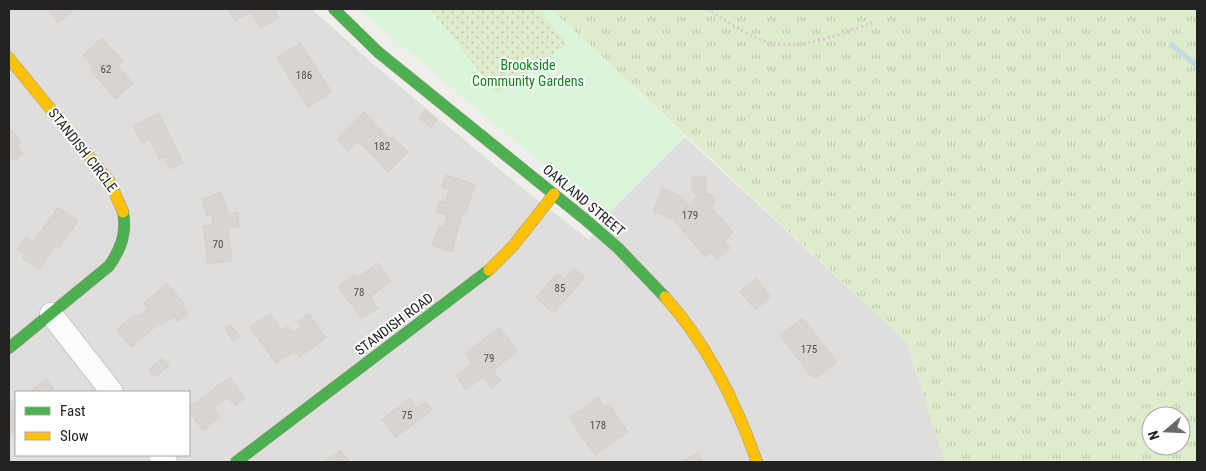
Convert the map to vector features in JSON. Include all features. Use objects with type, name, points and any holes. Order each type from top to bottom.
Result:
[{"type":"street","name":"OAKLAND STREET","points":[[334,9],[396,66],[554,194],[620,251],[675,307],[720,374],[745,427],[757,462]]},
{"type":"street","name":"STANDISH CIRCLE","points":[[9,58],[110,182],[122,204],[125,216],[124,239],[116,258],[101,274],[9,348]]},
{"type":"street","name":"STANDISH ROAD","points":[[236,462],[487,272],[513,246],[554,194]]},
{"type":"street","points":[[51,314],[111,391]]},
{"type":"path","points":[[707,9],[749,34],[766,42],[779,45],[791,46],[810,42],[872,23]]},
{"type":"shaded area","points":[[9,9],[312,9],[373,64],[516,183],[589,240],[605,217],[685,137],[906,341],[945,462],[9,462]]},
{"type":"green space","name":"Brookside Community Gardens","points":[[358,9],[551,9],[685,137],[605,217]]},
{"type":"green space","points":[[430,9],[539,9],[567,44],[497,94]]},
{"type":"green space","points":[[551,9],[1197,9],[1197,462],[945,462],[906,341]]},
{"type":"building","points":[[48,9],[75,9],[58,23]]},
{"type":"building","points":[[228,9],[274,9],[278,18],[260,28],[251,12],[235,21]]},
{"type":"building","points":[[102,38],[123,61],[118,66],[133,83],[116,99],[90,70],[94,67],[83,55]]},
{"type":"building","points":[[300,43],[332,92],[308,107],[277,58]]},
{"type":"building","points":[[425,110],[437,120],[431,128],[419,118]]},
{"type":"building","points":[[364,112],[390,139],[393,137],[408,152],[388,172],[358,141],[348,151],[337,139]]},
{"type":"building","points":[[159,113],[183,163],[170,169],[164,157],[159,159],[150,139],[142,143],[133,126]]},
{"type":"building","points":[[9,127],[21,142],[17,146],[23,154],[14,161],[9,154]]},
{"type":"building","points":[[446,175],[475,185],[466,212],[463,211],[452,252],[432,245],[439,227],[443,228],[447,215],[436,212],[440,201],[445,203],[449,190],[442,187]]},
{"type":"building","points":[[692,176],[706,177],[706,194],[712,195],[715,200],[711,207],[733,232],[724,241],[730,248],[717,260],[711,252],[705,257],[673,219],[653,211],[662,188],[680,196],[689,205],[699,195],[692,192]]},
{"type":"building","points":[[221,192],[228,214],[238,213],[239,227],[228,228],[232,261],[208,264],[203,226],[213,225],[211,214],[207,216],[202,200]]},
{"type":"building","points":[[58,207],[78,221],[59,248],[56,246],[39,270],[22,258],[25,254],[17,249],[26,237],[33,242]]},
{"type":"building","points":[[378,263],[391,281],[370,297],[378,308],[362,319],[338,287],[355,274],[357,278]]},
{"type":"building","points":[[574,268],[585,277],[554,313],[536,298],[557,273],[565,279]]},
{"type":"building","points":[[756,278],[771,297],[755,310],[740,291]]},
{"type":"building","points":[[167,283],[184,303],[182,305],[188,313],[178,322],[174,316],[162,326],[160,323],[131,347],[117,329],[148,308],[144,303]]},
{"type":"building","points":[[270,313],[282,331],[288,326],[293,333],[301,327],[297,322],[309,314],[326,338],[299,357],[294,351],[276,363],[250,327]]},
{"type":"building","points":[[803,318],[837,362],[816,378],[810,375],[780,335]]},
{"type":"building","points":[[231,325],[240,337],[234,342],[225,329]]},
{"type":"building","points":[[499,327],[518,351],[493,371],[501,381],[492,388],[483,377],[466,390],[456,376],[472,363],[465,354]]},
{"type":"building","points":[[163,358],[169,366],[155,377],[149,369]]},
{"type":"building","points":[[230,377],[245,398],[235,406],[228,397],[213,408],[220,417],[203,430],[190,413],[190,406]]},
{"type":"building","points":[[46,379],[55,391],[30,391]]},
{"type":"building","points":[[598,397],[605,407],[609,404],[628,432],[595,455],[569,418]]},
{"type":"building","points":[[410,398],[417,408],[426,402],[432,410],[395,438],[382,419]]},
{"type":"building","points":[[15,399],[15,432],[9,437],[9,404]]},
{"type":"building","points":[[340,450],[350,462],[324,462]]},
{"type":"building","points":[[698,453],[703,462],[680,462]]},
{"type":"waterway","points":[[1172,45],[1197,66]]},
{"type":"traffic: fast","points":[[334,9],[378,52],[587,221],[618,248],[665,297]]},
{"type":"traffic: fast","points":[[9,348],[109,266],[122,240],[124,227],[123,212]]},
{"type":"traffic: fast","points":[[236,462],[489,270]]},
{"type":"traffic: slow","points":[[9,58],[110,182],[123,212]]},
{"type":"traffic: slow","points":[[489,270],[513,246],[554,194]]},
{"type":"traffic: slow","points":[[665,297],[695,335],[719,375],[740,418],[757,462]]}]
